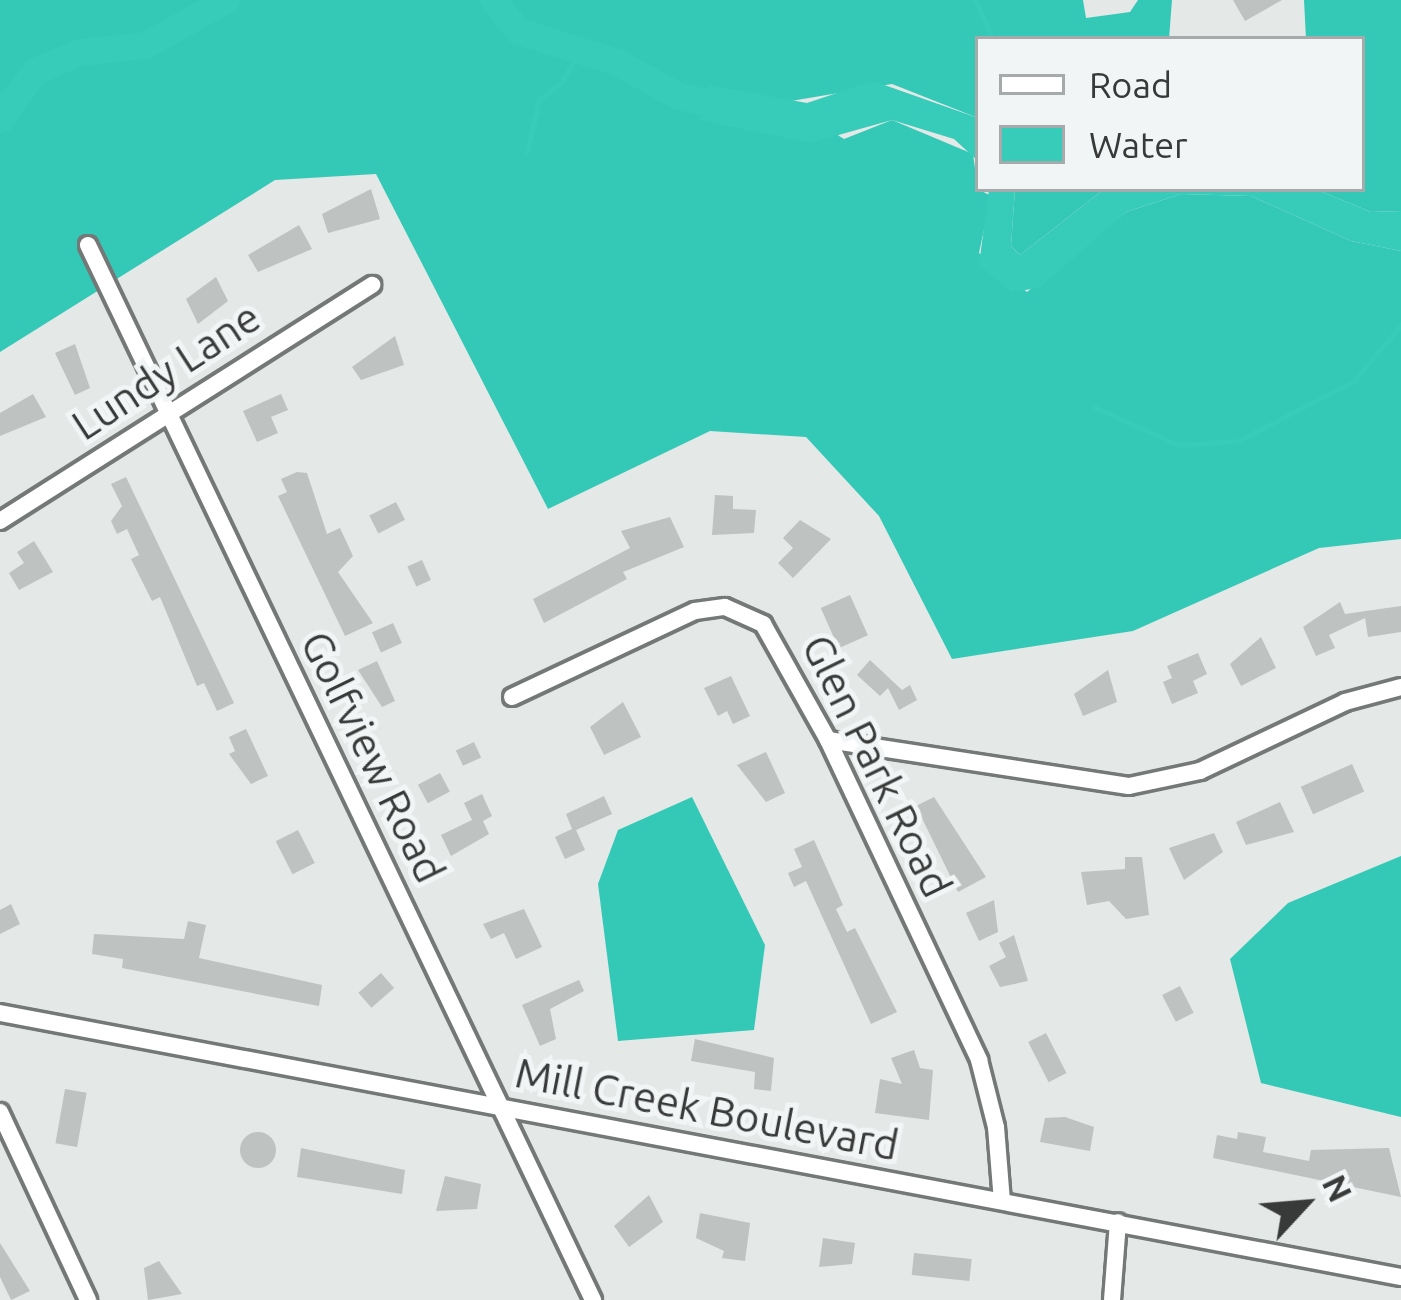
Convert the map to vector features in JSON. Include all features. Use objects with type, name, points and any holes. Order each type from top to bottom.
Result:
[{"type":"street","name":"Golfview Road","points":[[88,244],[592,1300]]},
{"type":"street","name":"Lundy Lane","points":[[0,521],[372,284]]},
{"type":"street","name":"Glen Park Road","points":[[512,697],[695,611],[725,607],[770,632],[828,740],[979,1060],[996,1127],[1002,1201]]},
{"type":"street","points":[[828,740],[1129,786],[1200,771],[1346,702],[1401,687]]},
{"type":"street","name":"Mill Creek Boulevard","points":[[0,1013],[1401,1277]]},
{"type":"street","points":[[0,1112],[88,1300]]},
{"type":"street","points":[[1112,1300],[1118,1222]]},
{"type":"shaded area","points":[[0,0],[1083,0],[1086,18],[1130,12],[1138,0],[1172,0],[1169,36],[975,36],[975,117],[892,84],[785,102],[844,139],[892,120],[973,154],[975,192],[991,196],[979,253],[1027,292],[1126,212],[1181,194],[1251,196],[1351,241],[1401,251],[1401,539],[1319,548],[1133,631],[952,659],[879,516],[806,437],[710,431],[548,509],[376,174],[275,180],[0,352]]},
{"type":"shaded area","points":[[1304,0],[1401,0],[1401,211],[1371,212],[1322,192],[1365,192],[1365,36],[1306,36]]},
{"type":"shaded area","points":[[1015,192],[1100,192],[1020,255],[1011,246]]},
{"type":"shaded area","points":[[692,797],[765,945],[754,1030],[618,1041],[598,884],[618,830]]},
{"type":"shaded area","points":[[1401,856],[1401,1117],[1261,1083],[1230,959],[1288,903]]},
{"type":"water","points":[[873,81],[975,117],[975,158],[954,139],[892,120],[810,143],[700,120],[709,85],[807,103]]},
{"type":"water","points":[[989,192],[1015,192],[1011,246],[1020,255],[1100,192],[1322,192],[1371,212],[1401,211],[1401,251],[1351,241],[1251,196],[1181,194],[1126,212],[1039,288],[1011,292],[979,265]]},
{"type":"building","points":[[1233,0],[1282,0],[1245,21]]},
{"type":"building","points":[[371,189],[380,219],[328,233],[322,214]]},
{"type":"building","points":[[299,225],[312,249],[258,272],[248,255]]},
{"type":"building","points":[[216,277],[228,301],[198,324],[186,299]]},
{"type":"building","points":[[395,336],[404,365],[361,380],[352,367]]},
{"type":"building","points":[[75,344],[90,388],[75,395],[55,353]]},
{"type":"building","points":[[33,394],[46,417],[0,436],[0,413]]},
{"type":"building","points":[[281,394],[288,410],[271,417],[278,433],[257,442],[243,411]]},
{"type":"building","points":[[307,473],[327,534],[340,528],[353,556],[338,572],[373,623],[345,636],[278,496],[287,492],[281,479]]},
{"type":"building","points":[[126,477],[234,703],[217,711],[204,683],[197,686],[160,597],[152,601],[131,559],[139,555],[127,529],[117,534],[111,521],[122,506],[111,484]]},
{"type":"building","points":[[715,495],[733,496],[733,509],[756,510],[754,533],[712,535]]},
{"type":"building","points":[[396,502],[405,520],[378,533],[369,516]]},
{"type":"building","points":[[670,517],[684,547],[623,572],[627,579],[544,623],[533,599],[630,548],[621,531]]},
{"type":"building","points":[[800,520],[831,539],[793,578],[778,563],[793,548],[783,538]]},
{"type":"building","points":[[34,541],[53,572],[19,590],[9,573],[24,563],[17,552]]},
{"type":"building","points":[[422,560],[431,580],[416,587],[407,567]]},
{"type":"building","points":[[850,595],[868,635],[839,648],[821,608]]},
{"type":"building","points":[[1340,602],[1345,614],[1401,606],[1401,632],[1368,637],[1365,618],[1329,635],[1335,648],[1316,656],[1303,627]]},
{"type":"building","points":[[393,623],[402,643],[381,652],[372,632]]},
{"type":"building","points":[[1261,637],[1276,668],[1241,686],[1230,664]]},
{"type":"building","points":[[1198,653],[1207,674],[1193,681],[1198,693],[1172,704],[1163,682],[1172,678],[1167,666]]},
{"type":"building","points":[[870,660],[902,690],[910,685],[917,700],[899,710],[888,688],[880,696],[857,675]]},
{"type":"building","points":[[377,661],[395,701],[382,707],[358,670]]},
{"type":"building","points":[[1108,670],[1117,702],[1083,716],[1074,694]]},
{"type":"building","points":[[731,676],[750,716],[733,724],[727,711],[718,716],[704,688]]},
{"type":"building","points":[[623,702],[641,737],[604,755],[590,727]]},
{"type":"building","points":[[246,729],[268,776],[251,784],[229,754],[235,751],[229,737]]},
{"type":"building","points":[[474,742],[481,757],[463,766],[456,750]]},
{"type":"building","points":[[766,752],[785,793],[766,802],[737,765]]},
{"type":"building","points":[[1352,764],[1364,791],[1313,814],[1301,787]]},
{"type":"building","points":[[440,773],[450,792],[428,803],[418,785]]},
{"type":"building","points":[[482,794],[492,816],[483,821],[489,834],[451,856],[441,835],[472,820],[464,803]]},
{"type":"building","points":[[604,796],[612,814],[576,830],[585,850],[565,859],[555,837],[572,829],[566,814]]},
{"type":"building","points":[[934,797],[986,877],[958,892],[916,806]]},
{"type":"building","points":[[1280,802],[1294,832],[1246,845],[1236,822]]},
{"type":"building","points":[[298,830],[315,863],[293,874],[276,841]]},
{"type":"building","points":[[1214,833],[1223,852],[1184,880],[1169,848]]},
{"type":"building","points":[[814,840],[843,905],[836,909],[847,932],[855,928],[897,1012],[871,1024],[806,881],[794,887],[788,873],[802,867],[794,849]]},
{"type":"building","points":[[1125,857],[1142,857],[1149,915],[1126,919],[1109,901],[1087,905],[1081,872],[1125,869]]},
{"type":"building","points":[[994,900],[998,932],[979,941],[966,913]]},
{"type":"building","points":[[11,904],[20,924],[0,934],[0,910]]},
{"type":"building","points":[[524,909],[542,947],[516,959],[504,933],[491,939],[483,924]]},
{"type":"building","points":[[188,921],[206,925],[199,958],[322,985],[319,1006],[122,968],[123,959],[92,954],[94,934],[184,939]]},
{"type":"building","points":[[1014,935],[1028,981],[1000,987],[989,966],[1006,957],[999,943]]},
{"type":"building","points":[[381,973],[394,988],[371,1008],[358,993]]},
{"type":"building","points":[[579,980],[584,991],[550,1009],[556,1039],[540,1046],[522,1005]]},
{"type":"building","points":[[1180,986],[1194,1013],[1176,1022],[1162,995]]},
{"type":"building","points":[[1046,1033],[1066,1073],[1049,1082],[1028,1042]]},
{"type":"building","points":[[695,1039],[774,1058],[771,1091],[754,1089],[755,1072],[691,1061]]},
{"type":"building","points":[[914,1050],[920,1068],[933,1070],[929,1120],[875,1113],[880,1079],[902,1084],[891,1058]]},
{"type":"building","points":[[65,1089],[87,1093],[77,1147],[55,1143]]},
{"type":"building","points":[[1065,1117],[1094,1127],[1090,1151],[1040,1142],[1045,1118]]},
{"type":"building","points":[[258,1132],[270,1138],[276,1150],[270,1162],[258,1168],[246,1162],[240,1150],[246,1138]]},
{"type":"building","points":[[1238,1132],[1266,1137],[1263,1152],[1309,1161],[1311,1150],[1389,1148],[1401,1197],[1213,1158],[1217,1135],[1237,1139]]},
{"type":"building","points":[[301,1148],[405,1170],[402,1194],[297,1177]]},
{"type":"building","points":[[445,1176],[481,1184],[477,1209],[436,1211]]},
{"type":"building","points":[[649,1195],[663,1222],[629,1247],[614,1226]]},
{"type":"building","points":[[700,1213],[750,1223],[745,1261],[722,1258],[724,1251],[696,1238]]},
{"type":"building","points":[[823,1238],[855,1243],[852,1264],[819,1267]]},
{"type":"building","points":[[0,1243],[30,1291],[11,1300],[0,1277]]},
{"type":"building","points":[[914,1253],[972,1259],[969,1281],[912,1275]]},
{"type":"building","points":[[159,1261],[182,1294],[148,1300],[144,1268]]},
{"type":"waterway","points":[[0,119],[35,71],[80,52],[145,45],[226,0]]},
{"type":"waterway","points":[[493,0],[518,31],[617,62],[678,96],[740,109]]},
{"type":"waterway","points":[[976,0],[992,36]]},
{"type":"waterway","points":[[527,152],[539,100],[561,83],[578,54]]},
{"type":"waterway","points":[[0,95],[25,84]]},
{"type":"waterway","points":[[1094,407],[1179,445],[1238,441],[1354,381],[1401,325]]}]
